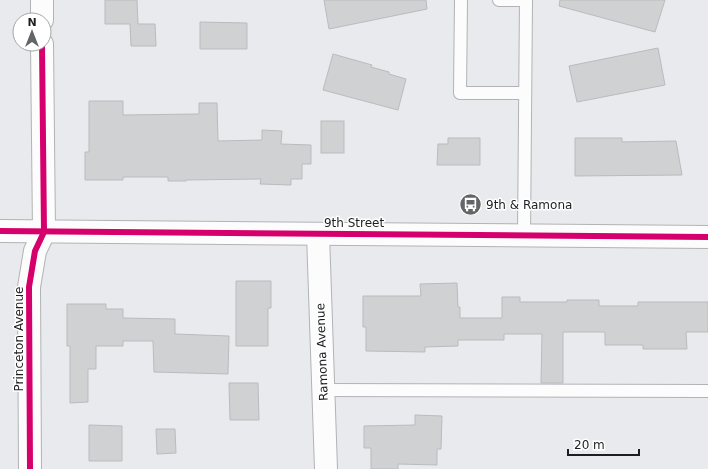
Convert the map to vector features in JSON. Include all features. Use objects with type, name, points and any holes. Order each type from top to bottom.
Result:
[{"type":"street","points":[[42,0],[42,12]]},
{"type":"street","name":"Princeton Avenue","points":[[30,469],[29,287],[35,251],[44,232],[42,52]]},
{"type":"street","name":"9th Street","points":[[0,231],[708,237]]},
{"type":"street","name":"Ramona Avenue","points":[[318,234],[326,469]]},
{"type":"lane","points":[[461,0],[460,93],[525,94]]},
{"type":"lane","points":[[499,0],[526,0],[524,236]]},
{"type":"lane","points":[[323,390],[708,391]]},
{"type":"building","points":[[105,0],[137,0],[138,24],[155,24],[156,46],[131,46],[130,24],[105,24]]},
{"type":"building","points":[[324,0],[426,0],[427,9],[329,29]]},
{"type":"building","points":[[560,0],[665,0],[655,32],[559,6]]},
{"type":"building","points":[[200,22],[247,23],[247,49],[200,49]]},
{"type":"building","points":[[658,48],[665,85],[577,102],[569,66]]},
{"type":"building","points":[[333,54],[372,65],[371,67],[406,79],[398,110],[323,90]]},
{"type":"building","points":[[89,101],[123,101],[123,115],[199,114],[199,103],[217,103],[218,141],[262,140],[262,130],[282,131],[281,144],[311,145],[311,164],[302,164],[302,179],[291,179],[291,185],[260,184],[261,179],[168,181],[168,177],[123,177],[123,180],[85,180],[85,152],[89,152]]},
{"type":"building","points":[[321,121],[344,121],[344,153],[321,153]]},
{"type":"building","points":[[448,138],[480,138],[480,165],[437,165],[438,144],[448,144]]},
{"type":"building","points":[[575,138],[622,138],[622,142],[676,141],[682,175],[575,176]]},
{"type":"building","points":[[236,281],[271,281],[271,308],[268,308],[268,346],[236,346]]},
{"type":"building","points":[[457,283],[460,318],[502,318],[502,297],[520,297],[520,302],[599,300],[599,306],[638,306],[638,302],[708,302],[708,332],[686,332],[687,349],[643,349],[643,345],[605,345],[605,332],[563,332],[563,383],[541,383],[542,334],[504,334],[504,340],[458,340],[458,346],[425,347],[425,352],[366,351],[366,327],[363,327],[363,296],[421,296],[420,284]]},
{"type":"building","points":[[67,304],[106,304],[106,309],[123,309],[123,318],[175,319],[175,334],[229,336],[228,374],[154,372],[153,341],[123,341],[123,346],[96,346],[96,369],[88,369],[88,402],[70,403],[70,346],[67,346]]},
{"type":"building","points":[[229,383],[258,383],[259,420],[230,420]]},
{"type":"building","points":[[415,415],[442,416],[441,449],[437,449],[437,465],[398,464],[398,469],[371,469],[371,448],[364,448],[364,426],[415,425]]},
{"type":"building","points":[[89,425],[122,426],[122,461],[89,461]]},
{"type":"building","points":[[156,429],[175,429],[176,453],[157,454]]},
{"type":"cycle path","points":[[30,469],[29,287],[35,251],[44,232],[42,52]]},
{"type":"cycle path","points":[[0,231],[708,237]]},
{"type":"place","name":"9th & Ramona","points":[[471,205]]}]
